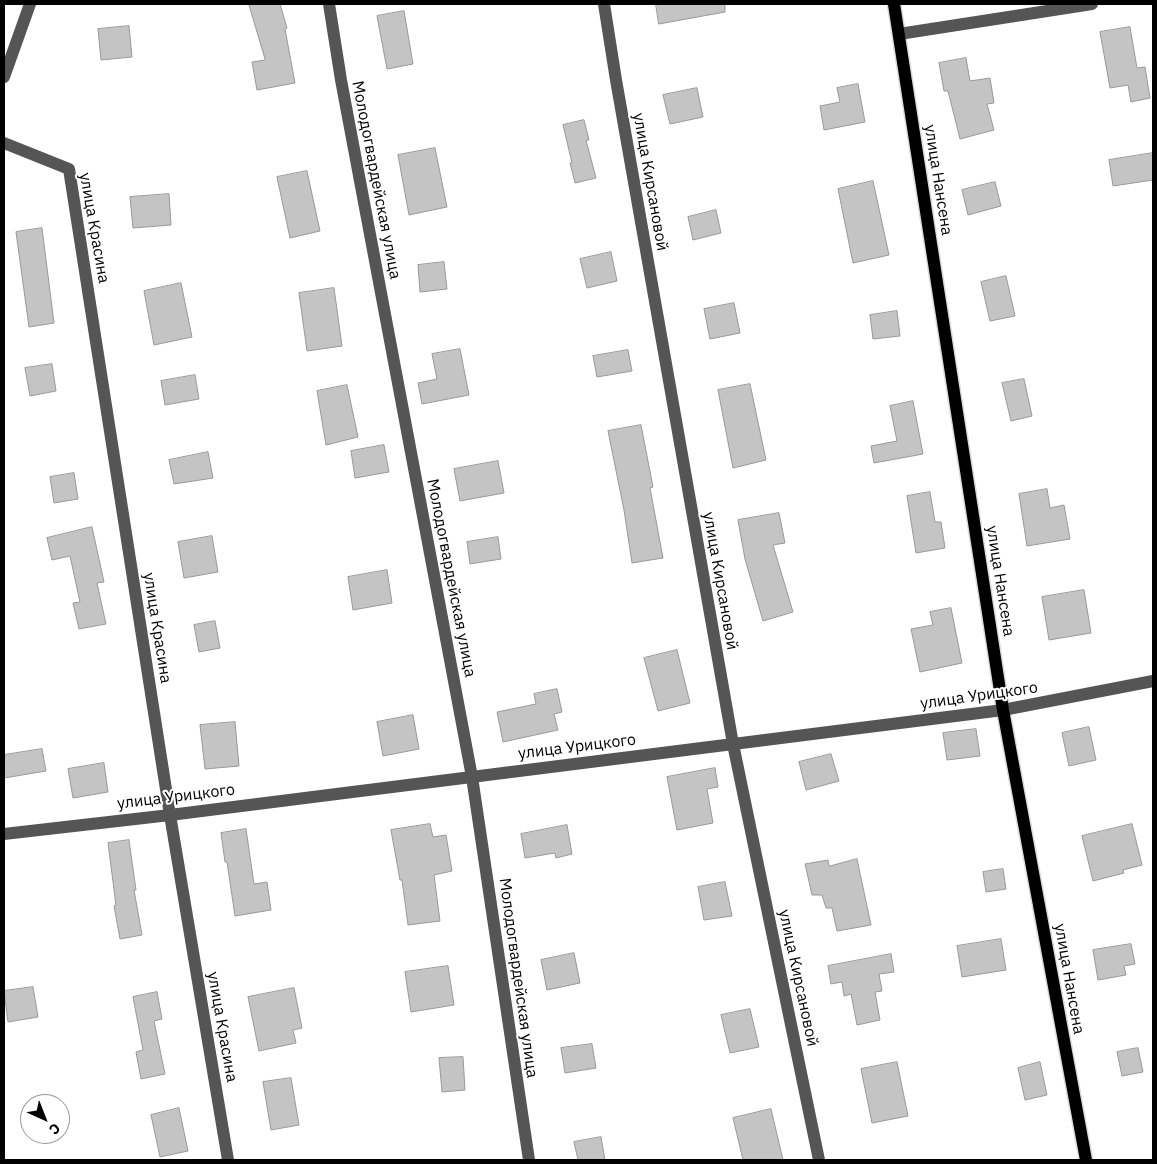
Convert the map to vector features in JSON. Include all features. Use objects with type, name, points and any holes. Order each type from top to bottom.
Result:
[{"type":"main road","name":"улица Нансена","points":[[894,4],[1003,710],[1086,1160]]},
{"type":"street","points":[[4,77],[30,4]]},
{"type":"street","name":"Молодогвардейская улица","points":[[329,4],[340,80],[472,777],[528,1160]]},
{"type":"street","name":"улица Кирсановой","points":[[604,4],[733,744],[819,1160]]},
{"type":"street","points":[[899,34],[1092,4]]},
{"type":"street","name":"улица Красина","points":[[4,143],[69,169],[170,815],[228,1160]]},
{"type":"street","name":"улица Урицкого","points":[[4,834],[170,815],[1003,710],[1153,681]]},
{"type":"building","points":[[249,4],[280,4],[287,28],[285,29],[295,83],[257,90],[252,62],[265,60]]},
{"type":"building","points":[[656,4],[725,4],[725,12],[659,24]]},
{"type":"building","points":[[404,11],[413,64],[387,69],[377,16]]},
{"type":"building","points":[[129,26],[132,57],[101,60],[98,29]]},
{"type":"building","points":[[1130,27],[1137,68],[1145,67],[1150,98],[1131,102],[1128,85],[1110,88],[1100,32]]},
{"type":"building","points":[[966,58],[970,81],[990,78],[994,103],[987,104],[994,130],[960,139],[948,91],[944,91],[939,63]]},
{"type":"building","points":[[858,84],[865,122],[824,130],[820,106],[840,102],[837,88]]},
{"type":"building","points":[[697,88],[703,117],[670,124],[663,95]]},
{"type":"building","points":[[584,120],[589,140],[586,140],[596,178],[575,183],[563,125]]},
{"type":"building","points":[[435,148],[447,207],[409,215],[398,155]]},
{"type":"building","points":[[1153,153],[1153,180],[1113,186],[1109,160]]},
{"type":"building","points":[[307,171],[320,231],[290,238],[277,177]]},
{"type":"building","points":[[873,181],[889,255],[853,263],[838,189]]},
{"type":"building","points":[[995,182],[1001,206],[968,215],[962,190]]},
{"type":"building","points":[[169,194],[171,225],[133,228],[130,197]]},
{"type":"building","points":[[716,210],[721,233],[693,240],[688,217]]},
{"type":"building","points":[[42,228],[54,323],[29,327],[16,232]]},
{"type":"building","points":[[611,252],[617,281],[587,288],[580,259]]},
{"type":"building","points":[[444,262],[447,289],[420,292],[418,265]]},
{"type":"building","points":[[1006,276],[1015,316],[990,321],[981,282]]},
{"type":"building","points":[[181,283],[192,337],[154,345],[144,291]]},
{"type":"building","points":[[334,288],[342,346],[307,351],[299,293]]},
{"type":"building","points":[[734,303],[740,333],[710,339],[704,309]]},
{"type":"building","points":[[897,311],[900,336],[873,339],[870,315]]},
{"type":"building","points":[[460,349],[469,395],[422,404],[418,383],[437,379],[432,354]]},
{"type":"building","points":[[628,350],[632,371],[597,377],[593,356]]},
{"type":"building","points":[[52,364],[56,391],[30,396],[25,368]]},
{"type":"building","points":[[195,375],[199,399],[165,405],[161,381]]},
{"type":"building","points":[[1024,379],[1032,416],[1011,421],[1002,383]]},
{"type":"building","points":[[750,384],[766,460],[733,468],[718,390]]},
{"type":"building","points":[[347,385],[358,437],[326,445],[317,391]]},
{"type":"building","points":[[913,401],[923,454],[874,463],[871,446],[897,441],[890,406]]},
{"type":"building","points":[[641,425],[653,487],[650,488],[663,558],[632,563],[624,510],[608,431]]},
{"type":"building","points":[[384,445],[389,472],[355,478],[351,451]]},
{"type":"building","points":[[208,452],[213,478],[174,484],[169,460]]},
{"type":"building","points":[[498,461],[504,493],[460,501],[454,469]]},
{"type":"building","points":[[74,473],[78,499],[54,503],[50,477]]},
{"type":"building","points":[[1047,489],[1050,508],[1064,505],[1070,539],[1027,546],[1019,494]]},
{"type":"building","points":[[930,492],[935,522],[941,522],[945,548],[916,553],[907,496]]},
{"type":"building","points":[[779,513],[785,543],[773,545],[793,612],[763,621],[745,559],[738,520]]},
{"type":"building","points":[[92,527],[104,582],[97,583],[106,624],[79,629],[73,603],[80,602],[70,556],[52,560],[47,538]]},
{"type":"building","points":[[212,536],[218,572],[184,578],[178,542]]},
{"type":"building","points":[[498,537],[501,559],[470,564],[467,542]]},
{"type":"building","points":[[387,570],[392,603],[353,610],[348,577]]},
{"type":"building","points":[[1084,590],[1091,633],[1049,640],[1042,597]]},
{"type":"building","points":[[951,608],[962,663],[920,672],[911,629],[933,625],[930,612]]},
{"type":"building","points":[[215,621],[220,648],[199,652],[194,625]]},
{"type":"building","points":[[677,650],[690,703],[658,711],[644,658]]},
{"type":"building","points":[[557,689],[562,712],[554,714],[558,730],[503,742],[497,712],[536,704],[534,694]]},
{"type":"building","points":[[413,715],[419,749],[383,756],[377,722]]},
{"type":"building","points":[[235,722],[239,766],[205,769],[200,725]]},
{"type":"building","points":[[1089,727],[1096,760],[1069,766],[1062,733]]},
{"type":"building","points":[[976,729],[980,756],[947,760],[943,733]]},
{"type":"building","points":[[42,749],[46,771],[4,778],[4,755]]},
{"type":"building","points":[[831,754],[839,781],[806,790],[799,762]]},
{"type":"building","points":[[104,763],[108,792],[73,798],[68,769]]},
{"type":"building","points":[[715,768],[718,787],[707,789],[713,823],[677,830],[667,777]]},
{"type":"building","points":[[430,824],[433,837],[446,835],[452,871],[434,875],[440,921],[408,925],[402,880],[400,880],[391,830]]},
{"type":"building","points":[[1132,824],[1142,865],[1123,870],[1124,873],[1093,881],[1082,836]]},
{"type":"building","points":[[567,825],[572,854],[556,858],[555,853],[525,858],[521,834]]},
{"type":"building","points":[[246,829],[254,884],[267,882],[271,910],[235,916],[221,833]]},
{"type":"building","points":[[129,840],[136,890],[134,890],[142,935],[120,939],[114,906],[116,905],[108,843]]},
{"type":"building","points":[[857,859],[871,925],[837,931],[832,908],[826,908],[822,895],[812,895],[805,864],[828,860],[829,866]]},
{"type":"building","points":[[1003,869],[1006,889],[986,892],[983,872]]},
{"type":"building","points":[[725,882],[732,916],[704,920],[698,887]]},
{"type":"building","points":[[1001,939],[1006,970],[962,977],[957,946]]},
{"type":"building","points":[[1131,944],[1135,964],[1124,966],[1126,975],[1098,980],[1093,950]]},
{"type":"building","points":[[574,953],[580,983],[547,990],[541,960]]},
{"type":"building","points":[[891,954],[894,972],[879,974],[882,991],[875,992],[880,1020],[857,1025],[851,994],[844,996],[842,982],[831,984],[828,966]]},
{"type":"building","points":[[448,966],[454,1005],[411,1012],[405,972]]},
{"type":"building","points":[[33,987],[38,1017],[8,1022],[4,991]]},
{"type":"building","points":[[294,988],[302,1028],[293,1030],[296,1043],[259,1051],[248,997]]},
{"type":"building","points":[[157,992],[162,1019],[154,1021],[165,1074],[141,1079],[136,1052],[143,1050],[133,997]]},
{"type":"building","points":[[750,1009],[759,1047],[730,1053],[721,1015]]},
{"type":"building","points":[[592,1044],[596,1068],[565,1073],[561,1048]]},
{"type":"building","points":[[1138,1048],[1143,1072],[1122,1076],[1117,1052]]},
{"type":"building","points":[[463,1057],[465,1090],[442,1092],[439,1058]]},
{"type":"building","points":[[897,1062],[908,1116],[872,1123],[861,1069]]},
{"type":"building","points":[[1040,1062],[1047,1095],[1025,1100],[1018,1068]]},
{"type":"building","points":[[291,1078],[299,1125],[271,1130],[263,1082]]},
{"type":"building","points":[[179,1108],[188,1151],[160,1157],[151,1115]]},
{"type":"building","points":[[771,1109],[783,1160],[743,1160],[733,1118]]},
{"type":"building","points":[[601,1137],[605,1160],[578,1160],[574,1142]]}]
